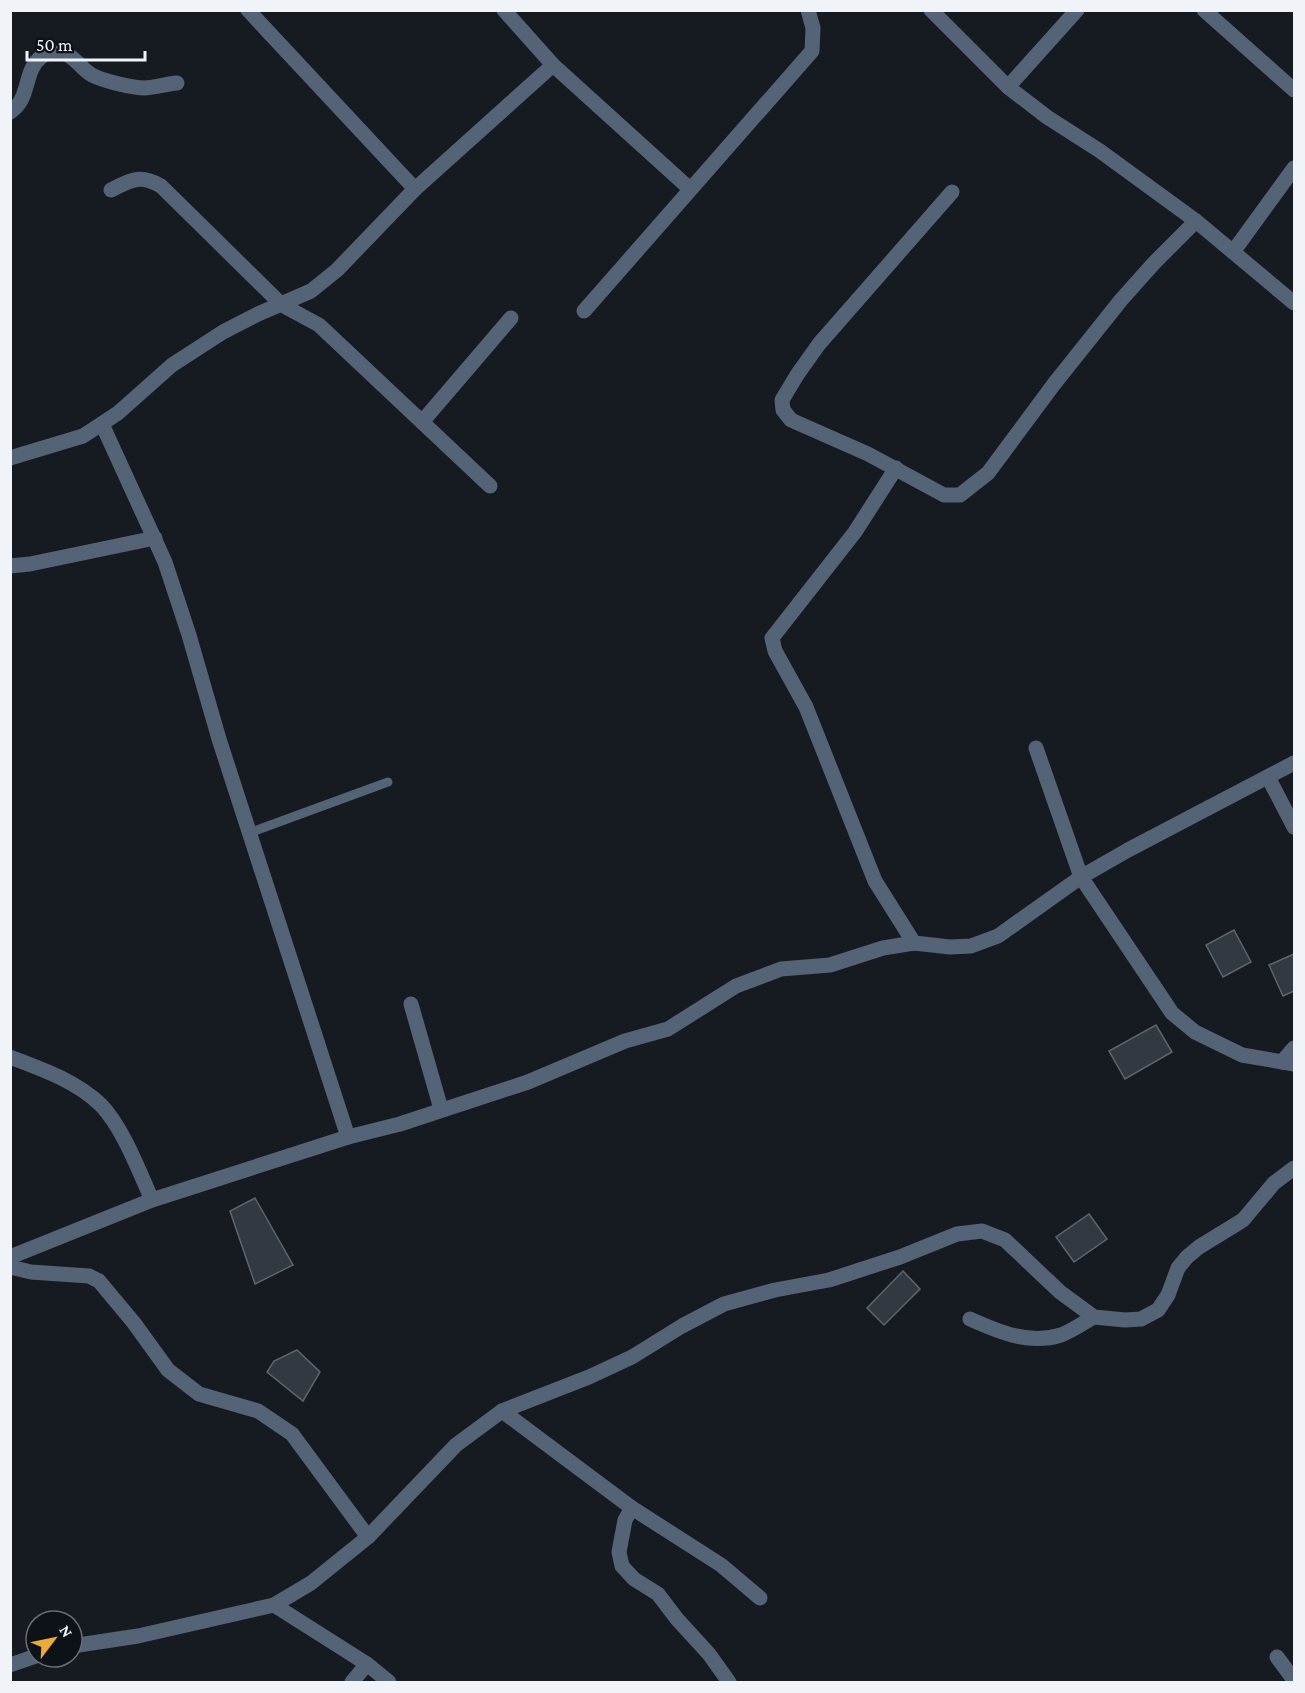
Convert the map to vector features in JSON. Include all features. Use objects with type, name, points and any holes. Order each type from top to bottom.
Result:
[{"type":"street","points":[[248,10],[415,189]]},
{"type":"street","points":[[504,10],[553,65],[690,189]]},
{"type":"street","points":[[584,311],[812,51],[813,28],[808,10]]},
{"type":"street","points":[[931,10],[1008,87],[1196,221],[1294,303]]},
{"type":"street","points":[[1008,87],[1077,10]]},
{"type":"street","points":[[1204,10],[1294,90]]},
{"type":"street","points":[[10,112],[19,106],[32,69],[42,57],[51,53],[61,52],[70,55],[79,66],[93,76],[113,82],[144,88],[177,83]]},
{"type":"street","points":[[10,458],[83,436],[102,424],[172,365],[224,332],[311,291],[337,270],[415,189],[553,65]]},
{"type":"street","points":[[1233,252],[1294,168]]},
{"type":"street","points":[[111,190],[134,179],[150,180],[161,186],[282,305],[319,325],[490,486]]},
{"type":"street","points":[[952,192],[819,344],[796,375],[782,400],[783,411],[791,420],[896,468],[944,495],[960,495],[988,473],[1054,384],[1121,300],[1196,221]]},
{"type":"street","points":[[422,422],[511,318]]},
{"type":"street","points":[[102,424],[165,562],[219,739],[348,1137]]},
{"type":"street","points":[[896,468],[855,532],[772,638],[775,651],[806,707],[875,881],[914,943]]},
{"type":"street","points":[[10,566],[30,564],[155,538]]},
{"type":"street","points":[[1036,748],[1082,877],[1172,1013],[1195,1032],[1242,1055],[1288,1063],[1294,1048]]},
{"type":"street","points":[[10,1257],[152,1200],[528,1082],[625,1041],[668,1029],[736,987],[781,969],[830,964],[883,948],[914,943],[950,947],[971,946],[998,936],[1082,877],[1128,850],[1294,763]]},
{"type":"street","points":[[1269,777],[1294,827]]},
{"type":"street","points":[[411,1004],[441,1109]]},
{"type":"street","points":[[10,1057],[66,1080],[101,1106],[118,1130],[152,1200]]},
{"type":"street","points":[[84,1644],[138,1636],[274,1605],[311,1583],[368,1537],[456,1445],[502,1411],[621,1362],[724,1304],[775,1290],[829,1280],[900,1257],[957,1234],[982,1231],[1005,1240],[1060,1292],[1094,1317],[1141,1319],[1158,1310],[1168,1295],[1178,1268],[1187,1257],[1243,1220],[1274,1183],[1294,1168]]},
{"type":"street","points":[[10,1267],[31,1272],[89,1276],[99,1281],[134,1323],[168,1370],[199,1394],[258,1411],[292,1434],[368,1537]]},
{"type":"street","points":[[970,1319],[1000,1333],[1029,1339],[1061,1335],[1094,1317]]},
{"type":"street","points":[[502,1411],[632,1508],[722,1565],[760,1598]]},
{"type":"street","points":[[632,1508],[625,1520],[619,1552],[622,1566],[634,1580],[658,1594],[709,1654],[729,1683]]},
{"type":"street","points":[[274,1605],[367,1664],[389,1683]]},
{"type":"street","points":[[1277,1657],[1294,1680]]},
{"type":"street","points":[[352,1683],[367,1664]]},
{"type":"lane","points":[[249,833],[388,782]]},
{"type":"building","points":[[1234,930],[1251,962],[1223,977],[1206,945]]},
{"type":"building","points":[[1294,954],[1294,991],[1283,996],[1269,965]]},
{"type":"building","points":[[1156,1025],[1172,1052],[1125,1079],[1109,1051]]},
{"type":"building","points":[[255,1198],[293,1265],[255,1284],[230,1211]]},
{"type":"building","points":[[1089,1214],[1107,1239],[1074,1262],[1056,1237]]},
{"type":"building","points":[[903,1271],[920,1289],[884,1325],[867,1308]]},
{"type":"building","points":[[297,1350],[320,1372],[303,1401],[267,1372],[274,1361]]}]
